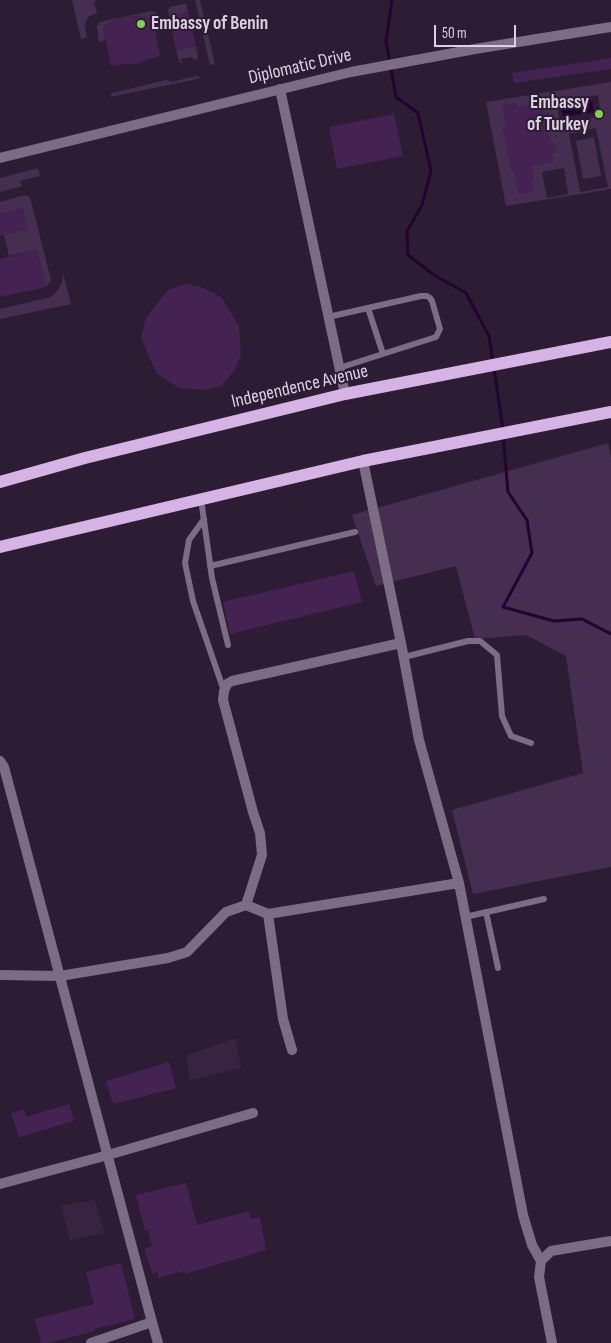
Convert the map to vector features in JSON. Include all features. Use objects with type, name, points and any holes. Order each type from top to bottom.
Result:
[{"type":"main road","name":"Independence Avenue","points":[[0,482],[85,458],[345,394],[611,342]]},
{"type":"main road","points":[[0,547],[363,461],[611,412]]},
{"type":"street","name":"Diplomatic Drive","points":[[0,158],[351,72],[611,26]]},
{"type":"street","points":[[280,89],[345,394]]},
{"type":"street","points":[[363,461],[404,657],[419,740],[447,835],[459,884],[523,1215],[532,1246],[541,1261]]},
{"type":"street","points":[[246,905],[262,855],[260,833],[252,812],[223,700],[227,684],[232,681],[401,643]]},
{"type":"street","points":[[0,761],[4,767],[158,1343]]},
{"type":"street","points":[[0,976],[60,976],[168,958],[187,952],[226,912],[246,905],[268,914],[459,884]]},
{"type":"street","points":[[268,914],[283,1019],[292,1050]]},
{"type":"street","points":[[0,1184],[253,1113]]},
{"type":"street","points":[[552,1343],[538,1277],[541,1261],[551,1251],[611,1241]]},
{"type":"street","points":[[90,1343],[152,1322]]},
{"type":"lane","points":[[328,317],[421,296],[430,298],[432,301],[440,329],[436,337],[339,368]]},
{"type":"lane","points":[[368,308],[383,354]]},
{"type":"lane","points":[[201,499],[210,566],[228,644]]},
{"type":"lane","points":[[204,519],[189,540],[185,563],[193,601],[224,691]]},
{"type":"lane","points":[[210,566],[356,532]]},
{"type":"lane","points":[[404,657],[468,641],[480,641],[497,654],[502,716],[511,736],[530,743]]},
{"type":"lane","points":[[465,917],[544,898]]},
{"type":"lane","points":[[486,912],[498,968]]},
{"type":"shaded area","points":[[72,0],[99,0],[94,1],[97,13],[88,17],[86,21],[87,37],[81,39]]},
{"type":"shaded area","points":[[195,0],[200,0],[215,64],[210,65]]},
{"type":"shaded area","points":[[186,4],[188,12],[181,14],[188,48],[196,46],[198,57],[195,60],[191,57],[180,59],[183,63],[181,63],[176,50],[184,49],[176,15],[169,16],[168,10],[170,7]]},
{"type":"shaded area","points":[[151,11],[155,12],[160,18],[162,29],[155,31],[153,18],[136,16],[122,18],[109,23],[103,28],[106,40],[99,42],[97,26],[100,22]]},
{"type":"shaded area","points":[[196,76],[202,78],[110,97],[112,93],[166,80],[171,82]]},
{"type":"shaded area","points":[[611,82],[611,189],[506,206],[486,102]],"holes":[[[598,95],[601,116],[560,124],[557,102]],[[542,102],[544,112],[549,112],[550,121],[546,123],[550,142],[554,142],[556,152],[552,153],[524,129],[534,179],[531,180],[533,191],[519,194],[503,128],[507,127],[503,106],[516,103],[519,114]],[[596,128],[608,187],[580,192],[569,134]],[[564,168],[568,194],[547,198],[542,172]]]},
{"type":"shaded area","points":[[592,101],[594,112],[563,117],[561,106]]},
{"type":"shaded area","points":[[594,137],[601,176],[583,179],[576,141]]},
{"type":"shaded area","points":[[38,168],[40,176],[20,181],[22,186],[0,192],[0,178]]},
{"type":"shaded area","points":[[25,195],[30,197],[51,280],[46,287],[37,250],[9,256],[4,235],[27,229],[23,209],[0,214],[0,202]]},
{"type":"shaded area","points":[[63,273],[71,304],[0,319],[0,309],[51,297],[58,290],[62,282]]},
{"type":"shaded area","points":[[608,443],[611,458],[611,867],[473,894],[452,810],[583,773],[566,656],[526,635],[475,639],[456,566],[376,586],[352,515]]},
{"type":"shaded area","points":[[235,1038],[241,1067],[190,1081],[186,1056]]},
{"type":"shaded area","points":[[95,1200],[104,1233],[70,1240],[61,1206]]},
{"type":"building","points":[[188,12],[196,46],[176,50],[169,16]]},
{"type":"building","points":[[136,16],[153,18],[160,56],[137,64],[111,66],[103,28],[115,20]]},
{"type":"building","points":[[611,58],[611,69],[514,83],[512,73]]},
{"type":"building","points":[[542,102],[544,112],[548,112],[550,122],[546,123],[550,142],[554,142],[556,152],[552,153],[554,162],[531,166],[534,179],[531,180],[534,191],[519,194],[514,170],[511,171],[503,128],[507,127],[502,106],[516,103],[517,107]]},
{"type":"building","points":[[394,114],[403,156],[337,169],[329,127]]},
{"type":"building","points":[[22,208],[28,229],[0,236],[0,214]]},
{"type":"building","points":[[37,250],[46,287],[0,297],[0,259]]},
{"type":"building","points":[[185,284],[199,286],[221,297],[239,326],[241,355],[234,371],[221,386],[206,390],[179,388],[156,373],[141,337],[146,318],[168,290]]},
{"type":"building","points":[[354,571],[362,602],[230,634],[223,602]]},
{"type":"building","points":[[169,1062],[176,1088],[113,1104],[106,1081]]},
{"type":"building","points":[[69,1104],[74,1121],[19,1137],[11,1113],[24,1109],[26,1117]]},
{"type":"building","points":[[186,1183],[197,1225],[249,1211],[251,1219],[260,1217],[266,1250],[185,1274],[184,1271],[158,1278],[158,1271],[153,1274],[144,1249],[152,1246],[148,1230],[145,1231],[136,1195]]},
{"type":"building","points":[[121,1263],[135,1319],[49,1343],[41,1343],[35,1319],[94,1304],[86,1272]]},
{"type":"waterway","points":[[392,0],[386,41],[396,97],[418,113],[431,171],[422,205],[407,231],[408,255],[434,275],[466,293],[489,336],[493,362]]},
{"type":"waterway","points":[[494,368],[503,429]]},
{"type":"waterway","points":[[503,435],[508,492],[527,520],[532,553],[503,607],[554,621],[582,619],[611,634]]},
{"type":"place","name":"Embassy of Benin","points":[[141,24]]},
{"type":"place","name":"Embassy of Turkey","points":[[599,114]]}]
